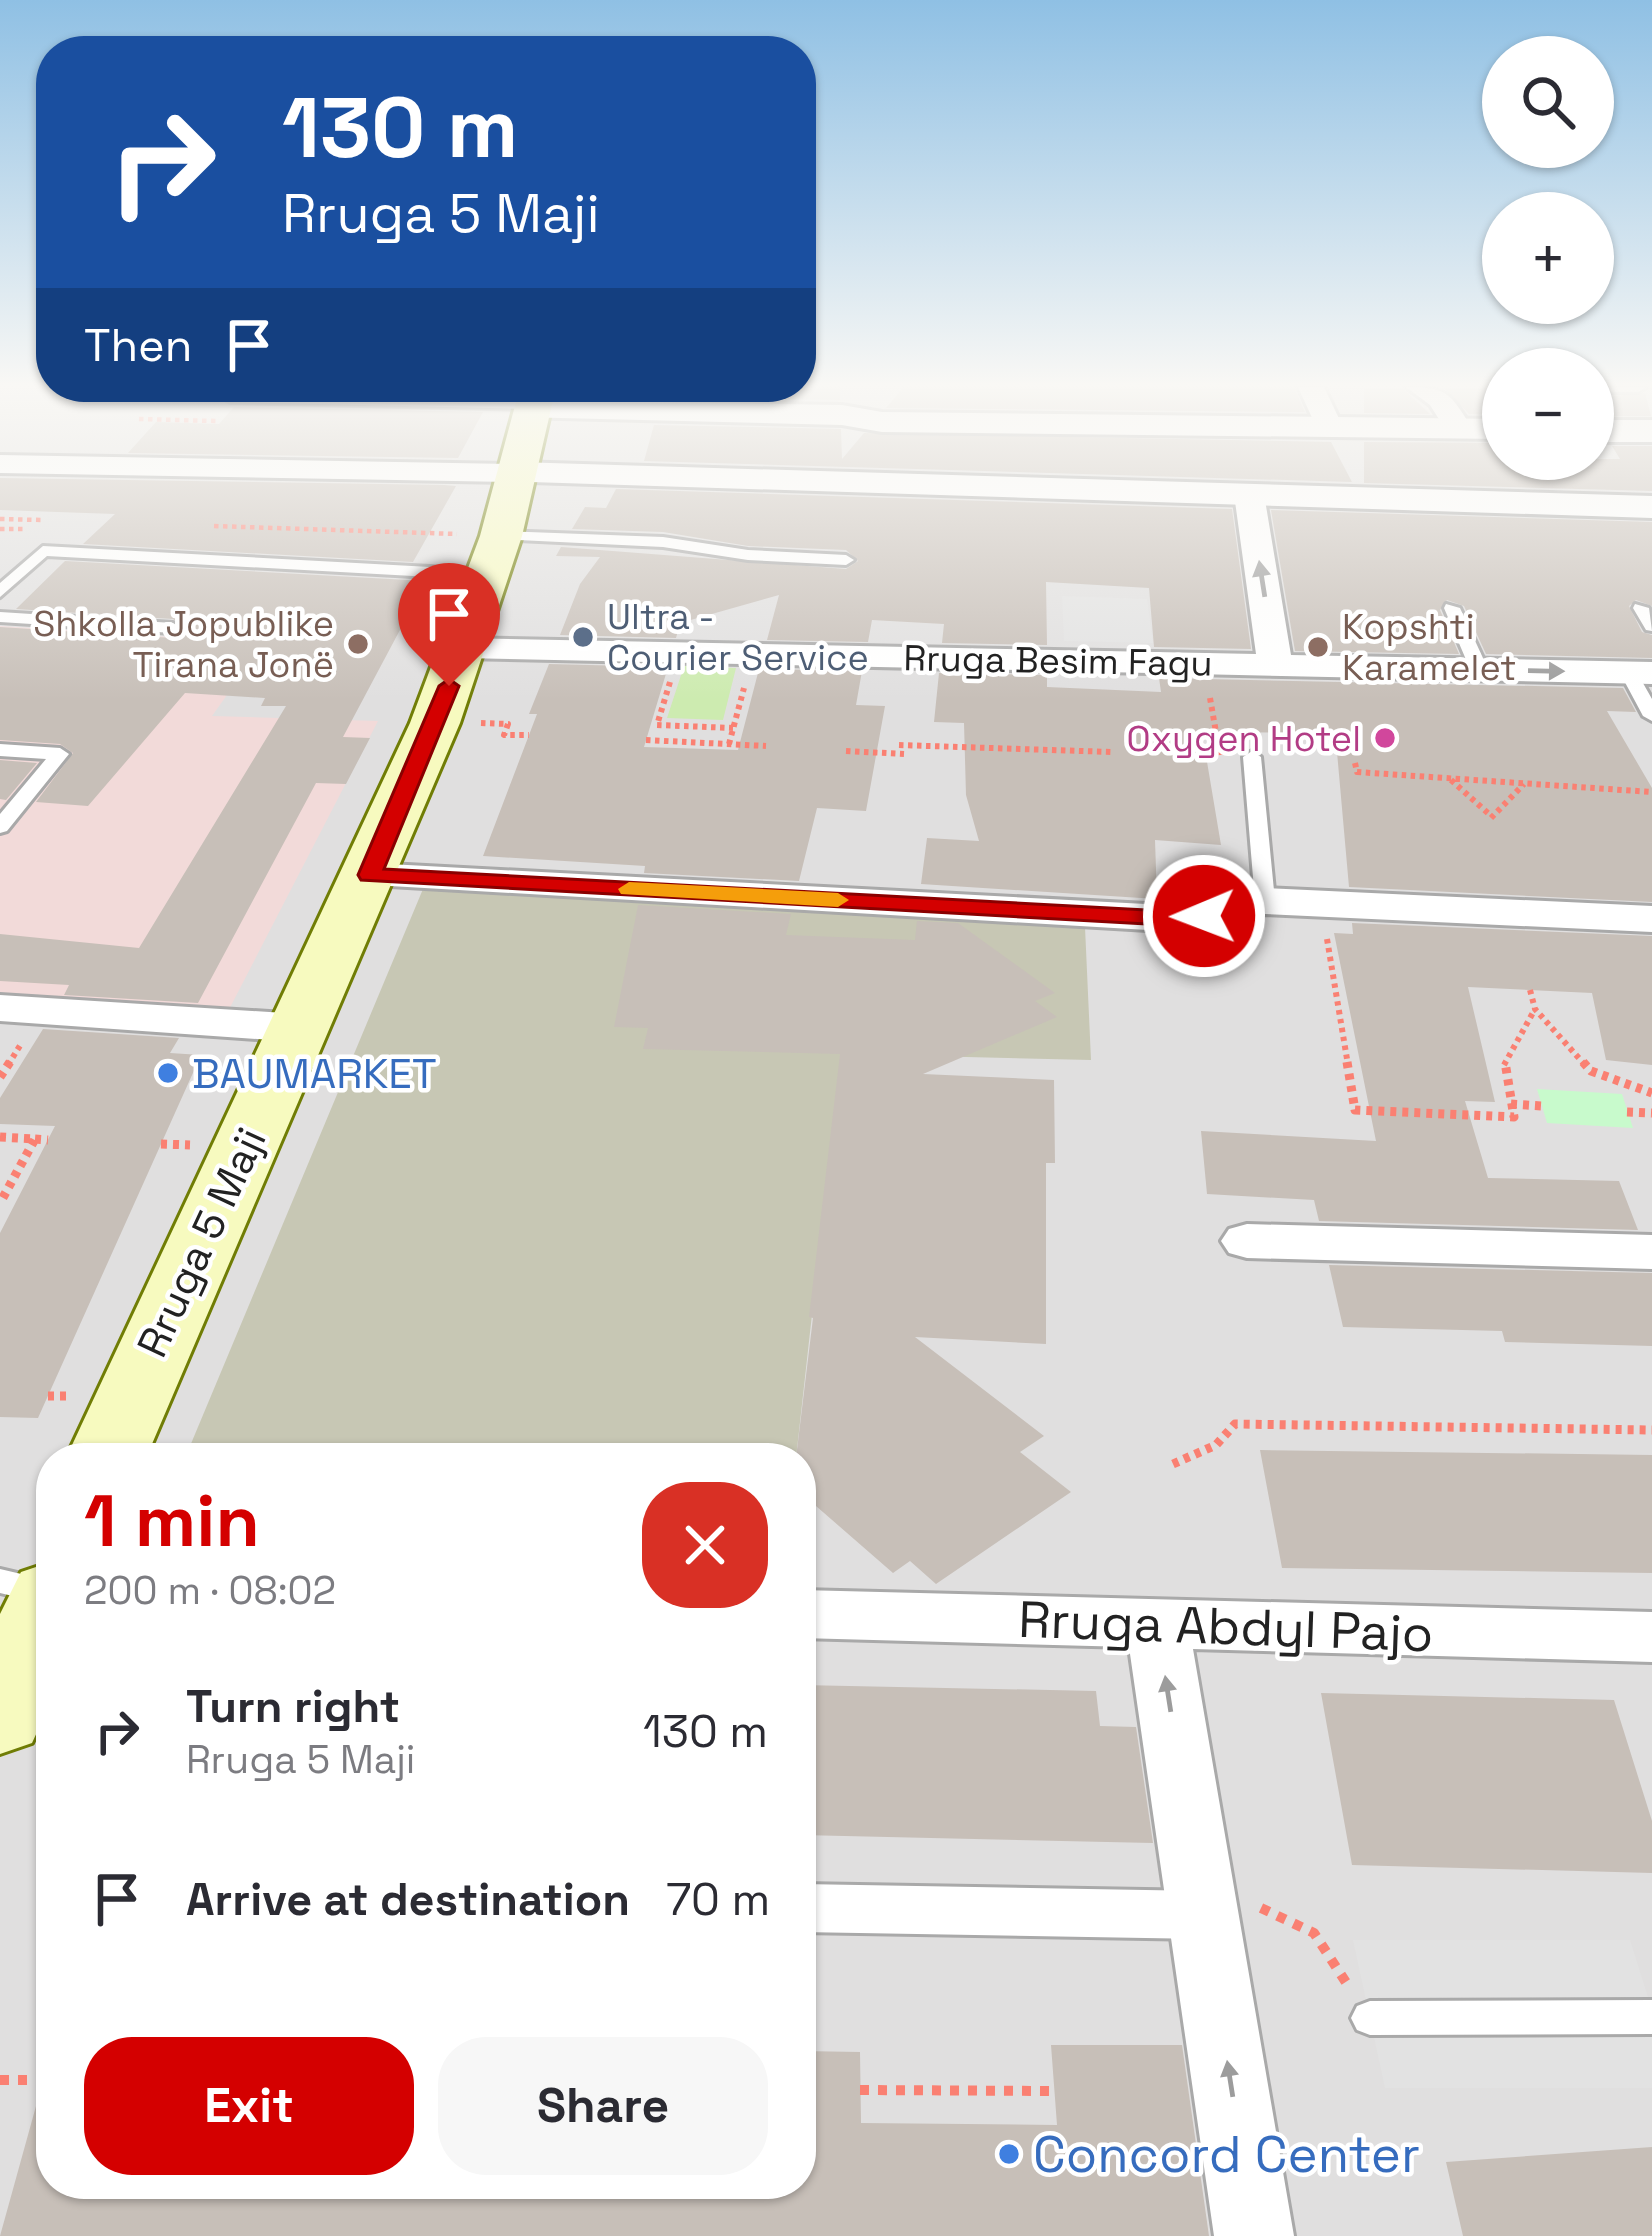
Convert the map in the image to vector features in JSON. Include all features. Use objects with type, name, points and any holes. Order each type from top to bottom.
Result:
[{"type":"main road","name":"Rruga 5 Maji","points":[[113,1443],[370,875],[464,649],[512,491]]},
{"type":"main road","points":[[0,1718],[36,1630]]},
{"type":"street","points":[[1161,491],[1652,507]]},
{"type":"street","points":[[1249,494],[1275,665]]},
{"type":"street","name":"Rruga Besim Fagu","points":[[464,649],[1640,673]]},
{"type":"street","points":[[370,875],[1165,918],[1204,916],[1265,901],[1652,919]]},
{"type":"street","points":[[0,1008],[301,1028]]},
{"type":"street","points":[[1246,1241],[1652,1252]]},
{"type":"street","name":"Rruga Abdyl Pajo","points":[[816,1614],[1649,1646]]},
{"type":"street","points":[[1157,1624],[1254,2236]]},
{"type":"street","points":[[816,1908],[1200,1896]]},
{"type":"lane","points":[[0,592],[43,551],[494,555],[689,544],[748,555],[846,560]]},
{"type":"lane","points":[[1452,608],[1479,669]]},
{"type":"lane","points":[[1641,608],[1652,626]]},
{"type":"lane","points":[[0,617],[173,628]]},
{"type":"lane","points":[[1640,673],[1652,716]]},
{"type":"lane","points":[[0,750],[60,754],[0,827]]},
{"type":"lane","points":[[1252,757],[1265,901]]},
{"type":"lane","points":[[0,1581],[36,1590]]},
{"type":"lane","points":[[1370,2018],[1652,2017]]},
{"type":"path","points":[[0,519],[44,520]]},
{"type":"path","points":[[302,529],[308,520]]},
{"type":"path","points":[[196,525],[302,529],[494,555]]},
{"type":"path","points":[[679,652],[657,725],[733,728]]},
{"type":"path","points":[[729,745],[753,654]]},
{"type":"path","points":[[1209,695],[1220,756]]},
{"type":"path","points":[[482,723],[508,724],[504,735],[529,735]]},
{"type":"path","points":[[646,740],[766,746]]},
{"type":"path","points":[[899,745],[1112,752]]},
{"type":"path","points":[[846,751],[904,754]]},
{"type":"path","points":[[1355,763],[1357,772],[1652,792]]},
{"type":"path","points":[[1449,778],[1491,817],[1524,784]]},
{"type":"path","points":[[1354,904],[1348,924],[1324,923],[1355,1110],[1514,1118],[1503,1066],[1535,1009]]},
{"type":"path","points":[[1530,990],[1535,1009],[1591,1071],[1652,1093]]},
{"type":"path","points":[[1511,1104],[1542,1106]]},
{"type":"path","points":[[1628,1112],[1652,1113]]},
{"type":"path","points":[[0,1137],[48,1140]]},
{"type":"path","points":[[0,1203],[35,1139]]},
{"type":"path","points":[[1173,1464],[1216,1445],[1235,1424],[1652,1430]]},
{"type":"path","points":[[1200,1896],[1314,1934],[1370,2018]]},
{"type":"path","points":[[0,2080],[36,2080]]},
{"type":"path","points":[[860,2090],[1054,2091]]},
{"type":"shaded area","points":[[0,491],[1652,491],[1652,2236],[0,2236]]},
{"type":"shaded area","points":[[1062,596],[1147,599],[1153,643],[1064,641]]},
{"type":"shaded area","points":[[0,626],[264,643],[212,716],[378,721],[222,1023],[0,1008]]},
{"type":"shaded area","points":[[423,889],[1085,927],[1091,1060],[841,1054],[798,1443],[191,1443]]},
{"type":"shaded area","points":[[1353,1940],[1630,1940],[1652,2010],[1652,2088],[1385,2088]]},
{"type":"green space","points":[[684,666],[736,668],[723,720],[667,718]]},
{"type":"green space","points":[[1537,1089],[1622,1094],[1633,1128],[1547,1123]]},
{"type":"building","points":[[0,491],[453,491],[413,562],[83,544],[115,514],[0,510]]},
{"type":"building","points":[[615,491],[688,491],[1232,509],[1251,649],[1154,647],[1149,588],[1046,582],[1047,645],[942,643],[944,624],[872,620],[868,642],[767,640],[779,595],[680,623],[676,638],[560,635],[580,584],[600,557],[556,556],[561,547],[846,569],[858,561],[846,550],[748,546],[663,532],[572,529],[585,507],[606,508]]},
{"type":"building","points":[[1271,510],[1652,522],[1652,606],[1636,600],[1629,606],[1642,632],[1652,635],[1652,658],[1486,654],[1464,606],[1447,600],[1440,610],[1459,654],[1295,651]]},
{"type":"building","points":[[65,561],[426,581],[343,737],[370,738],[346,784],[316,783],[198,1003],[64,995],[69,985],[0,981],[0,934],[139,948],[286,706],[261,706],[265,698],[185,693],[88,806],[36,802],[73,753],[60,744],[0,740],[0,627],[173,638],[185,629],[173,619],[16,609]]},
{"type":"building","points":[[549,664],[668,667],[644,747],[738,750],[759,669],[862,671],[856,705],[885,706],[866,811],[817,808],[799,881],[644,873],[645,866],[483,856],[537,714],[529,714]]},
{"type":"building","points":[[939,673],[1047,675],[1047,687],[1161,692],[1159,678],[1623,688],[1636,712],[1607,711],[1652,788],[1652,902],[1349,887],[1337,752],[1330,751],[1328,733],[1202,732],[1221,845],[1155,840],[1157,899],[921,884],[927,838],[979,841],[966,795],[964,723],[934,722]]},
{"type":"building","points":[[0,760],[37,763],[6,800],[0,799]]},
{"type":"building","points":[[638,905],[791,914],[786,935],[915,940],[917,921],[958,923],[1055,993],[1035,1001],[1057,1017],[923,1074],[1054,1080],[1055,1163],[1046,1163],[1046,1344],[915,1337],[1044,1436],[1020,1452],[1071,1492],[936,1584],[910,1561],[893,1573],[816,1506],[816,1443],[798,1443],[840,1054],[643,1049],[648,1028],[614,1027]]},
{"type":"building","points":[[1352,923],[1652,936],[1652,1065],[1606,1060],[1592,993],[1468,987],[1495,1102],[1465,1101],[1488,1178],[1619,1181],[1638,1230],[1319,1221],[1314,1200],[1207,1194],[1201,1131],[1376,1141],[1334,933],[1353,934]]},
{"type":"building","points":[[43,1029],[179,1038],[170,1053],[201,1055],[38,1418],[0,1417],[0,1233],[55,1126],[0,1124],[0,1098]]},
{"type":"building","points":[[1329,1265],[1652,1273],[1652,1346],[1505,1342],[1502,1331],[1343,1327]]},
{"type":"building","points":[[1260,1450],[1652,1455],[1652,1573],[1282,1568]]},
{"type":"building","points":[[816,1685],[1096,1691],[1100,1726],[1136,1727],[1153,1843],[816,1835]]},
{"type":"building","points":[[1321,1693],[1614,1700],[1652,1821],[1652,1873],[1352,1865]]},
{"type":"building","name":"Concord Center","points":[[1051,2045],[1182,2045],[1209,2236],[0,2236],[36,2106],[36,2199],[816,2199],[816,2051],[860,2052],[861,2123],[1057,2125]]},
{"type":"building","points":[[1652,2147],[1652,2236],[1463,2236],[1446,2162]]},
{"type":"slow traffic","points":[[629,889],[838,900]]},
{"type":"place","name":"Ultra - Courier Service","points":[[583,637]]},
{"type":"place","name":"Shkolla Jopublike Tirana Jonë","points":[[358,644]]},
{"type":"place","name":"Kopshti Karamelet","points":[[1318,647]]},
{"type":"place","name":"Oxygen Hotel","points":[[1385,738]]},
{"type":"place","name":"BAUMARKET","points":[[168,1073]]},
{"type":"place","name":"Concord Center","points":[[1009,2154]]},
{"type":"route","points":[[449,686],[370,875],[1165,918],[1204,916]]}]
